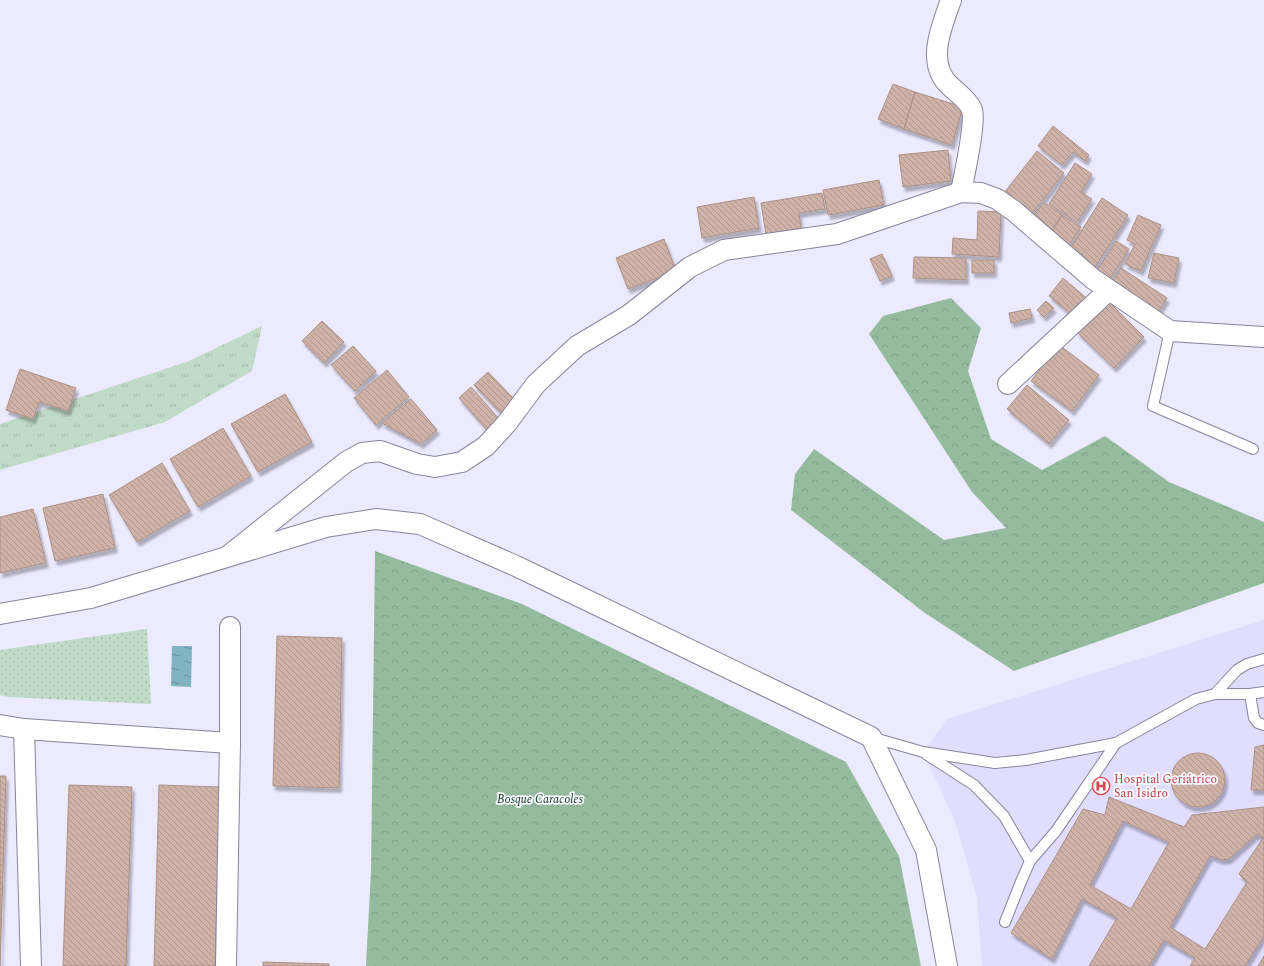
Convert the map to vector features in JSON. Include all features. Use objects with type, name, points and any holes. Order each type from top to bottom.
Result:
[{"type":"street","points":[[951,0],[942,26],[937,54],[938,69],[946,82],[962,97],[972,110],[973,124],[961,192]]},
{"type":"street","points":[[228,556],[346,462],[362,453],[380,451],[417,464],[435,467],[462,462],[486,446],[536,384],[577,346],[629,315],[690,267],[724,250],[837,234],[961,192],[981,193],[997,199],[1014,211],[1108,291],[1170,331],[1264,337]]},
{"type":"street","points":[[1008,384],[1108,291]]},
{"type":"street","points":[[0,614],[91,598],[326,527],[376,519],[420,524],[516,566],[871,737],[926,850],[947,966]]},
{"type":"street","points":[[226,966],[230,743],[230,626]]},
{"type":"street","points":[[0,725],[24,729],[230,743]]},
{"type":"street","points":[[24,729],[31,966]]},
{"type":"lane","points":[[1170,331],[1153,406],[1253,450]]},
{"type":"lane","points":[[1215,694],[1237,670],[1247,664],[1264,659]]},
{"type":"lane","points":[[871,737],[923,752],[995,763],[1026,760],[1116,743],[1196,699],[1215,694],[1250,694],[1264,692]]},
{"type":"lane","points":[[1250,694],[1254,718],[1258,723],[1264,725]]},
{"type":"lane","points":[[1005,922],[1030,861],[1056,831],[1116,743]]},
{"type":"lane","points":[[923,752],[974,785],[1004,816],[1030,861]]},
{"type":"shaded area","name":"Hospital Geriátrico San Isidro","points":[[1264,620],[1264,966],[982,966],[977,898],[955,821],[923,752],[947,719]]},
{"type":"green space","points":[[951,298],[981,328],[968,371],[991,439],[1042,470],[1105,436],[1169,482],[1264,522],[1264,583],[1014,671],[925,613],[791,510],[795,474],[814,449],[944,540],[1006,528],[972,492],[869,334],[883,316]]},
{"type":"green space","points":[[262,326],[252,371],[165,422],[0,470],[0,424],[189,361]]},
{"type":"green space","name":"Bosque Caracoles","points":[[375,551],[522,604],[846,762],[899,856],[921,966],[366,966],[371,870]]},
{"type":"green space","points":[[147,629],[151,704],[8,697],[0,695],[0,650]]},
{"type":"water","points":[[172,646],[192,646],[191,687],[171,686]]},
{"type":"building","points":[[893,84],[915,92],[904,129],[878,119]]},
{"type":"building","points":[[915,92],[963,107],[952,145],[904,129]]},
{"type":"building","points":[[1053,126],[1089,155],[1085,161],[1073,152],[1062,165],[1038,146]]},
{"type":"building","points":[[948,150],[951,181],[903,187],[899,155]]},
{"type":"building","points":[[1037,151],[1064,173],[1031,215],[1004,193]]},
{"type":"building","points":[[1075,163],[1092,174],[1081,192],[1092,199],[1077,222],[1049,204]]},
{"type":"building","points":[[879,180],[884,205],[828,215],[823,190]]},
{"type":"building","points":[[822,193],[825,209],[799,213],[801,229],[766,235],[761,203]]},
{"type":"building","points":[[754,197],[759,228],[702,238],[697,207]]},
{"type":"building","points":[[1102,198],[1128,215],[1094,269],[1068,252]]},
{"type":"building","points":[[1044,202],[1062,215],[1049,233],[1031,220]]},
{"type":"building","points":[[978,211],[1001,212],[999,257],[952,254],[953,238],[977,240]]},
{"type":"building","points":[[1062,215],[1081,227],[1066,250],[1048,239]]},
{"type":"building","points":[[1138,215],[1161,225],[1141,271],[1125,264],[1135,244],[1127,240]]},
{"type":"building","points":[[664,239],[676,271],[628,289],[616,258]]},
{"type":"building","points":[[1116,241],[1129,249],[1110,279],[1097,271]]},
{"type":"building","points":[[1154,253],[1179,258],[1174,283],[1148,278]]},
{"type":"building","points":[[882,254],[892,276],[880,281],[870,259]]},
{"type":"building","points":[[914,257],[966,258],[966,280],[913,278]]},
{"type":"building","points":[[972,260],[994,260],[994,273],[972,273]]},
{"type":"building","points":[[1121,268],[1167,298],[1155,317],[1109,287]]},
{"type":"building","points":[[1063,278],[1091,302],[1077,319],[1049,296]]},
{"type":"building","points":[[1046,301],[1054,308],[1044,317],[1037,310]]},
{"type":"building","points":[[1108,301],[1144,337],[1114,368],[1077,332]]},
{"type":"building","points":[[1030,309],[1032,318],[1011,323],[1009,313]]},
{"type":"building","points":[[322,321],[344,342],[324,363],[302,341]]},
{"type":"building","points":[[1058,344],[1099,375],[1072,411],[1031,381]]},
{"type":"building","points":[[353,346],[376,371],[355,391],[331,365]]},
{"type":"building","points":[[20,369],[76,388],[68,411],[39,402],[33,419],[6,410]]},
{"type":"building","points":[[387,370],[409,397],[376,425],[354,398]]},
{"type":"building","points":[[488,372],[515,400],[501,413],[474,385]]},
{"type":"building","points":[[1027,385],[1069,420],[1049,444],[1007,409]]},
{"type":"building","points":[[471,387],[500,420],[488,431],[459,398]]},
{"type":"building","points":[[285,394],[312,442],[258,472],[231,424]]},
{"type":"building","points":[[411,399],[437,430],[421,444],[382,423]]},
{"type":"building","points":[[223,428],[251,476],[198,507],[170,459]]},
{"type":"building","points":[[162,463],[190,511],[137,542],[109,495]]},
{"type":"building","points":[[103,494],[115,548],[55,561],[43,508]]},
{"type":"building","points":[[33,509],[46,563],[0,573],[0,517]]},
{"type":"building","points":[[277,636],[342,638],[339,788],[273,786]]},
{"type":"building","points":[[1264,745],[1264,790],[1251,790],[1255,747]]},
{"type":"building","points":[[1193,753],[1203,753],[1213,757],[1221,765],[1225,775],[1225,785],[1221,795],[1213,803],[1203,807],[1193,807],[1183,803],[1175,795],[1171,785],[1171,775],[1175,765],[1183,757]]},
{"type":"building","points":[[0,776],[6,776],[0,966]]},
{"type":"building","points":[[69,785],[132,787],[126,966],[63,966]]},
{"type":"building","points":[[159,785],[220,787],[215,966],[154,966]]},
{"type":"building","points":[[1109,797],[1184,827],[1192,815],[1264,807],[1264,936],[1245,966],[1190,966],[1195,958],[1164,940],[1149,966],[1089,966],[1117,918],[1082,899],[1052,959],[1011,933],[1083,809],[1105,815]],"holes":[[[1123,821],[1169,842],[1131,909],[1090,885]],[[1257,834],[1263,838],[1239,874],[1247,882],[1205,949],[1170,927],[1210,856],[1222,860],[1229,859]]]},
{"type":"building","points":[[1264,956],[1264,966],[1258,966]]},
{"type":"building","points":[[263,962],[329,964],[329,966],[263,966]]},
{"type":"place","name":"Hospital Geriátrico San Isidro","points":[[1101,786]]}]
